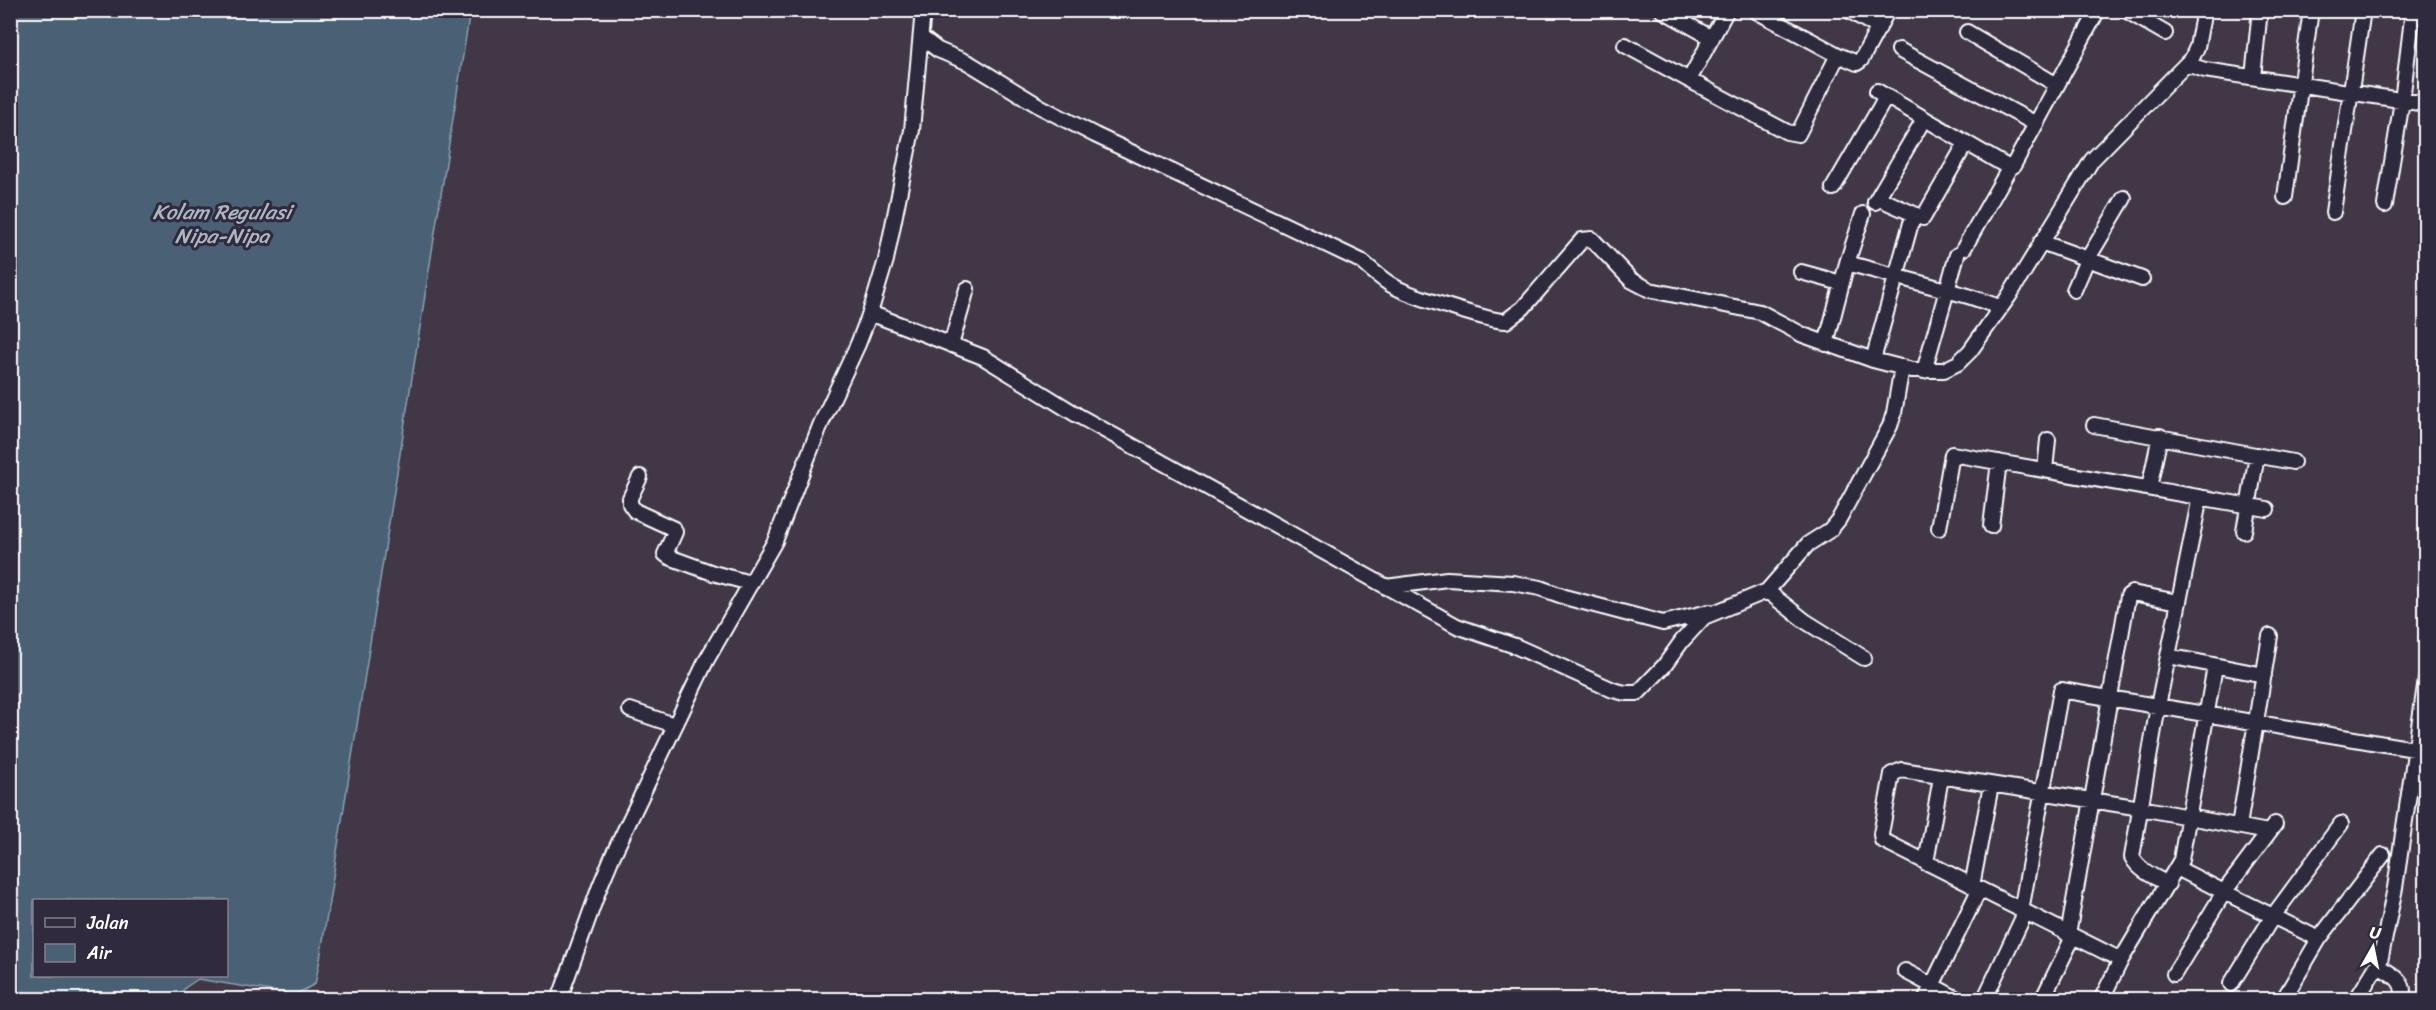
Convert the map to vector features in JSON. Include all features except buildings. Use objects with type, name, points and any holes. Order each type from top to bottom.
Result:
[{"type":"street","points":[[559,999],[600,886],[674,724],[726,623],[775,541],[820,426],[870,314],[896,217],[912,130],[923,10]]},
{"type":"street","points":[[1662,10],[1712,38]]},
{"type":"street","points":[[1689,80],[1727,10]]},
{"type":"street","points":[[1754,10],[1852,62],[1861,60],[1888,10]]},
{"type":"street","points":[[1848,10],[1879,28]]},
{"type":"street","points":[[1924,371],[1960,251],[2010,166],[2016,161],[2098,10]]},
{"type":"street","points":[[2126,10],[2165,33]]},
{"type":"street","points":[[922,38],[938,50],[969,63],[1095,135],[1361,261],[1395,287],[1490,320],[1506,321],[1518,313],[1577,245],[1586,238],[1598,242],[1631,280],[1650,291],[1760,312],[1803,335],[1826,344],[1873,360],[1924,371],[1944,369],[1958,363],[1970,351],[2092,160],[2197,50],[2204,10]]},
{"type":"street","points":[[2253,77],[2260,10]]},
{"type":"street","points":[[2285,197],[2311,10]]},
{"type":"street","points":[[2333,212],[2363,10]]},
{"type":"street","points":[[2385,205],[2414,10]]},
{"type":"street","points":[[1967,32],[2057,85]]},
{"type":"street","points":[[1625,45],[1787,132],[1798,134],[1838,55]]},
{"type":"street","points":[[1899,50],[2036,124]]},
{"type":"street","points":[[2186,64],[2205,70],[2426,104]]},
{"type":"street","points":[[1833,188],[1881,94],[2006,166],[2010,166]]},
{"type":"street","points":[[1924,119],[1876,200],[1923,218],[1966,143]]},
{"type":"street","points":[[2074,290],[2087,260],[2124,198]]},
{"type":"street","points":[[1826,344],[1847,263],[1863,214]]},
{"type":"street","points":[[1873,360],[1911,223]]},
{"type":"street","points":[[2040,242],[2142,279]]},
{"type":"street","points":[[1847,263],[2000,307]]},
{"type":"street","points":[[1801,272],[1842,283]]},
{"type":"street","points":[[951,345],[967,289]]},
{"type":"street","points":[[870,314],[983,357],[1077,415],[1457,626],[1515,646],[1594,682],[1625,693],[1638,693],[1650,682],[1689,633],[1712,612]]},
{"type":"street","points":[[1386,586],[1447,579],[1513,583],[1540,588],[1568,598],[1663,623],[1712,612],[1767,591],[1808,544],[1830,530],[1845,511],[1890,426],[1902,367]]},
{"type":"street","points":[[2094,424],[2292,462]]},
{"type":"street","points":[[2149,488],[2160,436]]},
{"type":"street","points":[[2045,470],[2048,440]]},
{"type":"street","points":[[1939,528],[1952,454],[2267,509]]},
{"type":"street","points":[[2244,531],[2257,455]]},
{"type":"street","points":[[1991,526],[1999,462]]},
{"type":"street","points":[[640,477],[630,498],[630,504],[635,511],[674,529],[675,532],[666,548],[666,554],[669,557],[750,583]]},
{"type":"street","points":[[2168,884],[2136,865],[2132,857],[2158,706],[2199,497]]},
{"type":"street","points":[[1767,591],[1805,621],[1864,658]]},
{"type":"street","points":[[2042,999],[2071,936],[2091,801],[2129,594],[2178,602]]},
{"type":"street","points":[[2239,826],[2270,636]]},
{"type":"street","points":[[2168,656],[2264,675]]},
{"type":"street","points":[[2101,999],[2121,960],[2181,860],[2215,666]]},
{"type":"street","points":[[2356,999],[2380,961],[2420,750],[2426,679]]},
{"type":"street","points":[[1984,999],[2023,912],[2061,690],[2420,750]]},
{"type":"street","points":[[630,710],[674,724]]},
{"type":"street","points":[[2121,960],[1882,840],[1881,834],[1892,774],[1902,770],[2239,826],[2271,828],[2224,892],[2174,974]]},
{"type":"street","points":[[1926,863],[1941,777]]},
{"type":"street","points":[[1925,999],[1976,888],[1991,785]]},
{"type":"street","points":[[2231,984],[2273,916],[2341,824]]},
{"type":"street","points":[[2283,999],[2319,939],[2383,855]]},
{"type":"street","points":[[2177,868],[2319,939]]},
{"type":"street","points":[[2377,966],[2400,981],[2404,992],[2401,999]]},
{"type":"street","points":[[1905,971],[1959,999]]},
{"type":"water","name":"Kolam Regulasi Nipa-Nipa","points":[[10,11],[470,11],[315,984],[295,995],[198,979],[186,987],[176,999],[11,999]]}]
